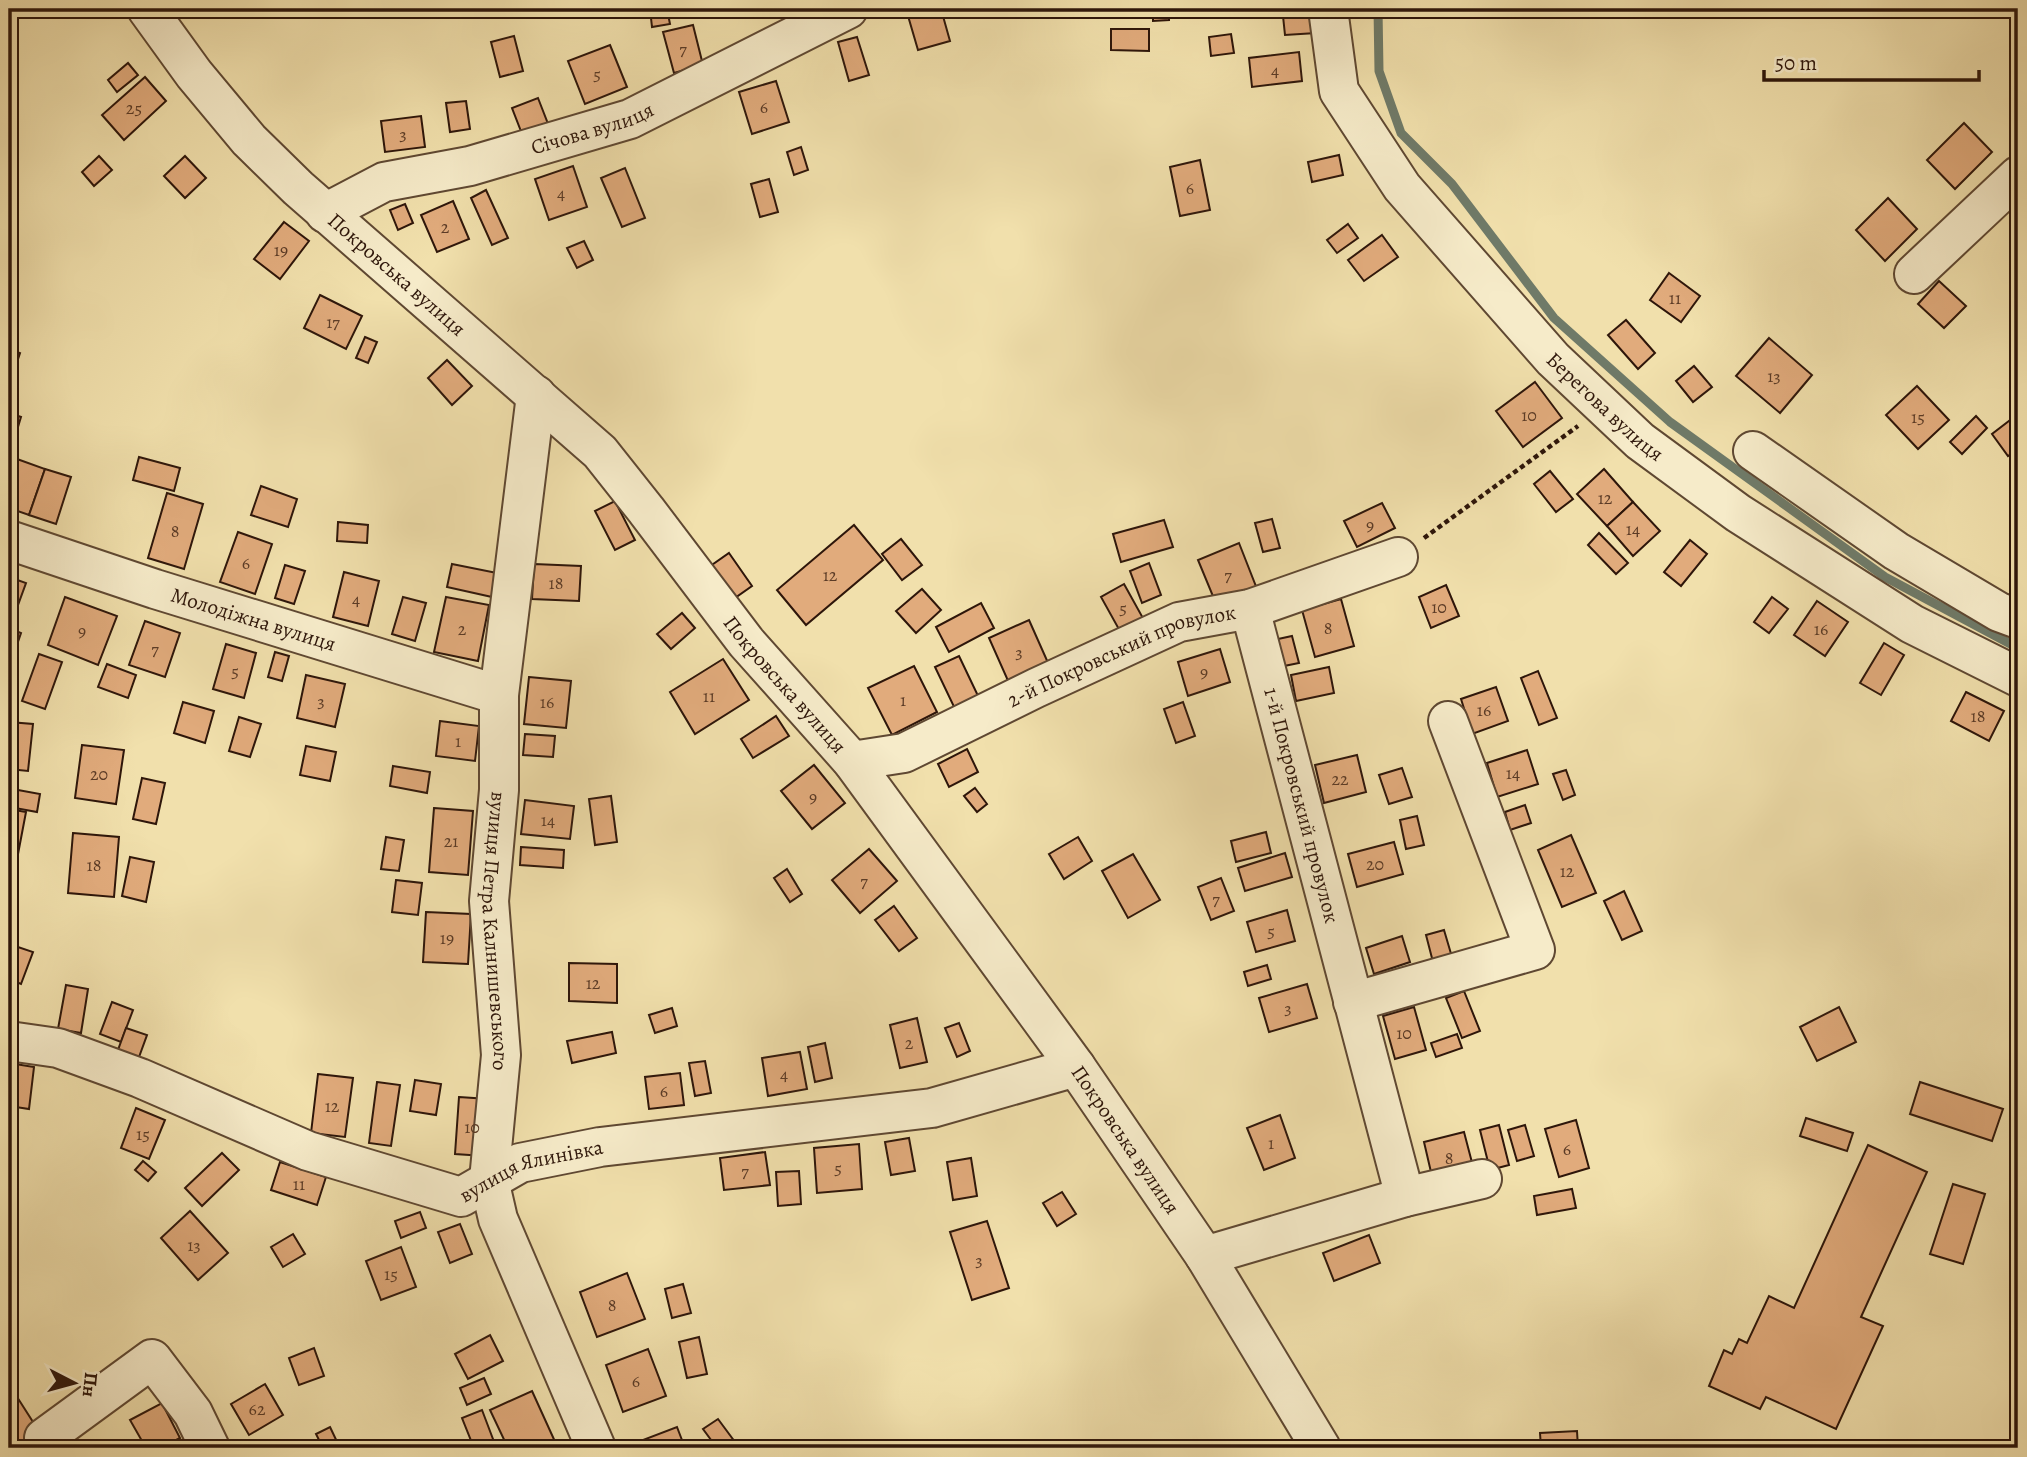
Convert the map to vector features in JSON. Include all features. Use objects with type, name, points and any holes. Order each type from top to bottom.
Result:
[{"type":"street","name":"Покровська вулиця","points":[[147,9],[194,74],[250,140],[325,213],[600,452],[746,642],[852,761],[1076,1067],[1206,1256],[1321,1448]]},
{"type":"street","name":"Січова вулиця","points":[[325,213],[384,182],[470,166],[630,119],[848,9]]},
{"type":"street","name":"Берегова вулиця","points":[[1328,9],[1339,91],[1402,187],[1553,359],[1640,440],[1738,513],[1912,624],[2018,677]]},
{"type":"street","points":[[1914,274],[2018,176]]},
{"type":"street","name":"вулиця Петра Калнишевського","points":[[536,395],[499,695],[499,790],[489,901],[500,1055],[489,1180],[498,1219],[596,1448]]},
{"type":"street","points":[[1753,452],[1896,551],[1999,612],[2018,619]]},
{"type":"street","name":"Молодіжна вулиця","points":[[9,540],[155,589],[499,695]]},
{"type":"street","name":"2-й Покровський провулок","points":[[852,761],[904,753],[1179,622],[1250,609],[1398,557]]},
{"type":"street","name":"1-й Покровський провулок","points":[[1250,609],[1405,1197]]},
{"type":"street","points":[[1353,1002],[1535,950],[1448,722]]},
{"type":"street","name":"вулиця Ялинівка","points":[[9,1041],[58,1048],[140,1078],[308,1151],[461,1197],[520,1163],[600,1147],[932,1108],[1076,1067]]},
{"type":"street","points":[[1206,1256],[1405,1197],[1482,1179]]},
{"type":"street","points":[[44,1438],[152,1359],[193,1413],[210,1448]]},
{"type":"path","points":[[1398,557],[1605,407]]},
{"type":"building","points":[[650,9],[667,9],[670,24],[652,27]]},
{"type":"building","points":[[906,9],[941,9],[950,41],[918,50]]},
{"type":"building","points":[[1153,9],[1169,9],[1169,20],[1153,21]]},
{"type":"building","points":[[1315,14],[1316,33],[1285,35],[1283,16]]},
{"type":"building","points":[[693,25],[703,65],[674,73],[663,32]]},
{"type":"building","points":[[1111,29],[1149,29],[1149,51],[1111,50]]},
{"type":"building","points":[[1231,34],[1234,53],[1211,56],[1209,37]]},
{"type":"building","points":[[514,36],[523,71],[500,77],[491,42]]},
{"type":"building","points":[[857,37],[869,75],[849,81],[838,42]]},
{"type":"building","points":[[610,45],[627,87],[585,104],[568,61]]},
{"type":"building","points":[[1299,52],[1302,81],[1252,87],[1249,58]]},
{"type":"building","points":[[128,63],[138,75],[117,92],[108,80]]},
{"type":"building","points":[[145,77],[166,101],[124,140],[102,115]]},
{"type":"building","points":[[776,81],[789,122],[752,134],[739,92]]},
{"type":"building","points":[[538,98],[550,129],[524,139],[512,108]]},
{"type":"building","points":[[466,101],[470,129],[450,132],[446,103]]},
{"type":"building","points":[[421,116],[425,147],[385,152],[381,121]]},
{"type":"building","points":[[1964,123],[1992,152],[1955,189],[1927,160]]},
{"type":"building","points":[[801,147],[808,170],[794,175],[787,152]]},
{"type":"building","points":[[1339,155],[1343,175],[1312,182],[1308,162]]},
{"type":"building","points":[[99,156],[112,170],[94,186],[82,172]]},
{"type":"building","points":[[185,156],[206,178],[185,198],[164,176]]},
{"type":"building","points":[[1200,160],[1210,210],[1180,216],[1170,167]]},
{"type":"building","points":[[573,166],[587,207],[549,220],[535,179]]},
{"type":"building","points":[[625,168],[645,218],[622,227],[601,178]]},
{"type":"building","points":[[769,179],[778,212],[760,217],[751,184]]},
{"type":"building","points":[[486,190],[508,238],[492,245],[471,198]]},
{"type":"building","points":[[1888,198],[1917,229],[1885,261],[1856,230]]},
{"type":"building","points":[[453,201],[469,239],[437,252],[421,215]]},
{"type":"building","points":[[405,204],[413,223],[398,230],[390,210]]},
{"type":"building","points":[[284,222],[309,241],[280,279],[254,259]]},
{"type":"building","points":[[1348,224],[1358,238],[1337,253],[1327,240]]},
{"type":"building","points":[[1382,235],[1398,257],[1364,281],[1348,260]]},
{"type":"building","points":[[584,241],[593,260],[577,268],[567,248]]},
{"type":"building","points":[[1669,273],[1700,296],[1681,322],[1650,300]]},
{"type":"building","points":[[1939,281],[1966,306],[1944,328],[1918,304]]},
{"type":"building","points":[[320,295],[362,316],[346,349],[304,328]]},
{"type":"building","points":[[1626,320],[1655,353],[1638,369],[1608,335]]},
{"type":"building","points":[[365,337],[377,342],[368,363],[356,358]]},
{"type":"building","points":[[1769,338],[1812,375],[1780,413],[1736,376]]},
{"type":"building","points":[[9,349],[20,353],[13,374],[9,372]]},
{"type":"building","points":[[447,360],[472,386],[452,405],[428,378]]},
{"type":"building","points":[[1694,366],[1712,387],[1693,402],[1676,381]]},
{"type":"building","points":[[1535,382],[1562,418],[1523,447],[1496,411]]},
{"type":"building","points":[[1917,386],[1949,420],[1918,449],[1886,415]]},
{"type":"building","points":[[9,413],[21,417],[12,447],[9,446]]},
{"type":"building","points":[[2018,414],[2018,449],[2008,456],[1992,434]]},
{"type":"building","points":[[1976,416],[1987,428],[1962,454],[1950,442]]},
{"type":"building","points":[[139,457],[180,468],[174,491],[133,480]]},
{"type":"building","points":[[17,459],[45,469],[29,515],[9,508],[9,486]]},
{"type":"building","points":[[45,469],[71,477],[56,524],[29,515]]},
{"type":"building","points":[[1604,469],[1633,502],[1607,526],[1577,494]]},
{"type":"building","points":[[1550,471],[1573,499],[1556,512],[1534,484]]},
{"type":"building","points":[[261,486],[297,499],[288,527],[251,515]]},
{"type":"building","points":[[167,493],[203,504],[184,569],[148,558]]},
{"type":"building","points":[[615,501],[635,540],[615,550],[595,511]]},
{"type":"building","points":[[1633,502],[1660,531],[1633,556],[1607,526]]},
{"type":"building","points":[[1382,503],[1395,528],[1357,547],[1344,521]]},
{"type":"building","points":[[1272,519],[1280,548],[1263,552],[1255,523]]},
{"type":"building","points":[[1164,520],[1173,547],[1121,562],[1113,534]]},
{"type":"building","points":[[338,522],[368,525],[367,543],[337,541]]},
{"type":"building","points":[[854,525],[883,560],[806,625],[777,590]]},
{"type":"building","points":[[238,532],[272,544],[255,594],[220,582]]},
{"type":"building","points":[[1599,533],[1628,563],[1616,574],[1588,545]]},
{"type":"building","points":[[901,539],[922,565],[902,580],[882,554]]},
{"type":"building","points":[[1690,540],[1707,554],[1681,586],[1664,572]]},
{"type":"building","points":[[1239,543],[1257,589],[1217,606],[1198,560]]},
{"type":"building","points":[[729,553],[752,586],[732,600],[709,567]]},
{"type":"building","points":[[1149,563],[1161,595],[1142,603],[1130,571]]},
{"type":"building","points":[[452,564],[497,573],[492,597],[447,587]]},
{"type":"building","points":[[534,564],[581,566],[579,601],[532,599]]},
{"type":"building","points":[[285,565],[305,571],[294,604],[275,598]]},
{"type":"building","points":[[344,572],[379,581],[368,626],[333,617]]},
{"type":"building","points":[[9,577],[26,583],[10,627],[9,626]]},
{"type":"building","points":[[1124,584],[1144,620],[1121,633],[1101,597]]},
{"type":"building","points":[[1446,585],[1459,616],[1431,628],[1419,597]]},
{"type":"building","points":[[922,589],[941,610],[916,633],[896,611]]},
{"type":"building","points":[[65,597],[117,616],[98,665],[48,645]]},
{"type":"building","points":[[403,597],[426,603],[415,641],[392,634]]},
{"type":"building","points":[[446,597],[489,605],[478,661],[434,652]]},
{"type":"building","points":[[1772,597],[1788,609],[1769,633],[1754,622]]},
{"type":"building","points":[[1341,599],[1354,646],[1315,657],[1302,610]]},
{"type":"building","points":[[1817,601],[1848,622],[1825,656],[1794,635]]},
{"type":"building","points":[[981,603],[994,628],[949,652],[936,627]]},
{"type":"building","points":[[682,613],[695,628],[671,649],[657,634]]},
{"type":"building","points":[[1029,620],[1049,665],[1009,683],[989,638]]},
{"type":"building","points":[[145,621],[180,633],[165,677],[129,665]]},
{"type":"building","points":[[9,628],[21,633],[9,668]]},
{"type":"building","points":[[1292,636],[1299,663],[1284,666],[1278,639]]},
{"type":"building","points":[[1884,643],[1904,655],[1881,695],[1860,683]]},
{"type":"building","points":[[226,644],[256,653],[244,698],[213,689]]},
{"type":"building","points":[[1220,649],[1230,682],[1188,696],[1178,662]]},
{"type":"building","points":[[275,652],[289,656],[282,681],[268,677]]},
{"type":"building","points":[[39,654],[62,662],[45,709],[22,701]]},
{"type":"building","points":[[959,656],[980,700],[956,711],[935,667]]},
{"type":"building","points":[[723,659],[749,700],[695,734],[670,692]]},
{"type":"building","points":[[107,664],[136,675],[128,698],[98,687]]},
{"type":"building","points":[[914,666],[937,712],[892,735],[868,688]]},
{"type":"building","points":[[1329,667],[1334,693],[1296,701],[1291,675]]},
{"type":"building","points":[[1538,671],[1557,718],[1539,725],[1521,678]]},
{"type":"building","points":[[306,675],[345,684],[335,727],[297,718]]},
{"type":"building","points":[[529,677],[571,681],[566,728],[524,724]]},
{"type":"building","points":[[1496,687],[1508,721],[1472,734],[1461,699]]},
{"type":"building","points":[[1966,692],[2004,711],[1989,741],[1951,721]]},
{"type":"building","points":[[183,702],[214,711],[205,743],[174,733]]},
{"type":"building","points":[[1183,702],[1195,736],[1176,743],[1164,709]]},
{"type":"building","points":[[776,716],[789,736],[753,758],[741,739]]},
{"type":"building","points":[[239,717],[261,724],[250,757],[229,751]]},
{"type":"building","points":[[440,721],[479,726],[475,761],[436,756]]},
{"type":"building","points":[[9,722],[33,724],[28,771],[9,769]]},
{"type":"building","points":[[525,734],[555,736],[553,757],[523,755]]},
{"type":"building","points":[[82,745],[124,750],[116,804],[75,798]]},
{"type":"building","points":[[306,746],[336,752],[330,781],[300,775]]},
{"type":"building","points":[[967,749],[978,772],[949,787],[938,764]]},
{"type":"building","points":[[1527,750],[1538,784],[1497,797],[1487,763]]},
{"type":"building","points":[[1357,755],[1366,792],[1324,803],[1315,765]]},
{"type":"building","points":[[814,765],[845,803],[812,829],[781,791]]},
{"type":"building","points":[[393,766],[430,772],[427,793],[390,786]]},
{"type":"building","points":[[1402,768],[1412,797],[1389,804],[1379,775]]},
{"type":"building","points":[[1566,770],[1575,795],[1563,800],[1553,774]]},
{"type":"building","points":[[142,778],[165,783],[156,824],[133,819]]},
{"type":"building","points":[[975,788],[987,804],[977,812],[964,796]]},
{"type":"building","points":[[18,790],[40,794],[37,812],[15,808]]},
{"type":"building","points":[[611,796],[617,842],[595,845],[589,799]]},
{"type":"building","points":[[525,800],[574,806],[570,839],[521,834]]},
{"type":"building","points":[[1525,805],[1531,823],[1510,830],[1505,812]]},
{"type":"building","points":[[434,808],[473,811],[468,875],[429,872]]},
{"type":"building","points":[[9,809],[26,812],[14,875],[9,874]]},
{"type":"building","points":[[1417,816],[1424,845],[1406,849],[1400,820]]},
{"type":"building","points":[[1266,832],[1271,853],[1236,862],[1231,841]]},
{"type":"building","points":[[73,833],[119,837],[114,897],[68,893]]},
{"type":"building","points":[[1571,835],[1596,893],[1562,907],[1538,850]]},
{"type":"building","points":[[386,837],[404,840],[399,871],[381,869]]},
{"type":"building","points":[[1078,837],[1092,861],[1064,879],[1049,854]]},
{"type":"building","points":[[1394,842],[1403,874],[1357,887],[1348,854]]},
{"type":"building","points":[[521,847],[564,850],[563,868],[520,865]]},
{"type":"building","points":[[869,849],[897,881],[860,913],[832,880]]},
{"type":"building","points":[[1285,853],[1292,877],[1245,891],[1238,868]]},
{"type":"building","points":[[1133,854],[1160,900],[1128,918],[1102,871]]},
{"type":"building","points":[[130,857],[154,862],[146,902],[122,896]]},
{"type":"building","points":[[787,869],[802,894],[790,902],[774,878]]},
{"type":"building","points":[[1221,878],[1234,911],[1211,920],[1198,887]]},
{"type":"building","points":[[396,880],[422,883],[418,915],[392,912]]},
{"type":"building","points":[[1624,891],[1642,931],[1622,940],[1604,901]]},
{"type":"building","points":[[894,906],[917,938],[899,951],[875,920]]},
{"type":"building","points":[[1287,910],[1295,941],[1256,952],[1247,922]]},
{"type":"building","points":[[426,912],[471,914],[468,964],[423,962]]},
{"type":"building","points":[[1444,930],[1452,957],[1433,962],[1426,935]]},
{"type":"building","points":[[1402,936],[1410,962],[1374,974],[1366,948]]},
{"type":"building","points":[[9,944],[33,952],[21,984],[9,979]]},
{"type":"building","points":[[569,963],[617,964],[617,1003],[569,1001]]},
{"type":"building","points":[[1267,965],[1271,979],[1248,986],[1244,972]]},
{"type":"building","points":[[1307,984],[1317,1018],[1269,1032],[1259,998]]},
{"type":"building","points":[[66,985],[88,989],[81,1033],[58,1029]]},
{"type":"building","points":[[1464,991],[1480,1031],[1462,1038],[1446,998]]},
{"type":"building","points":[[112,1002],[133,1010],[121,1042],[100,1034]]},
{"type":"building","points":[[1414,1007],[1426,1050],[1395,1059],[1383,1016]]},
{"type":"building","points":[[1839,1007],[1856,1042],[1817,1061],[1800,1027]]},
{"type":"building","points":[[672,1008],[677,1026],[655,1033],[649,1015]]},
{"type":"building","points":[[917,1018],[927,1062],[900,1068],[890,1025]]},
{"type":"building","points":[[959,1023],[970,1051],[957,1057],[945,1028]]},
{"type":"building","points":[[126,1028],[147,1035],[139,1057],[118,1050]]},
{"type":"building","points":[[612,1032],[616,1053],[572,1063],[567,1041]]},
{"type":"building","points":[[1457,1034],[1462,1048],[1436,1057],[1431,1043]]},
{"type":"building","points":[[825,1043],[832,1078],[815,1082],[808,1047]]},
{"type":"building","points":[[800,1052],[807,1089],[768,1096],[762,1058]]},
{"type":"building","points":[[705,1061],[711,1093],[695,1096],[689,1063]]},
{"type":"building","points":[[9,1063],[34,1067],[29,1109],[9,1106]]},
{"type":"building","points":[[680,1073],[684,1105],[649,1109],[645,1077]]},
{"type":"building","points":[[318,1074],[353,1078],[345,1137],[311,1133]]},
{"type":"building","points":[[415,1080],[441,1084],[436,1115],[410,1111]]},
{"type":"building","points":[[377,1082],[400,1085],[391,1146],[369,1143]]},
{"type":"building","points":[[1920,1082],[2003,1109],[1992,1141],[1910,1114]]},
{"type":"building","points":[[459,1097],[488,1099],[484,1156],[455,1154]]},
{"type":"building","points":[[136,1108],[165,1120],[149,1159],[121,1148]]},
{"type":"building","points":[[1280,1115],[1295,1158],[1264,1170],[1247,1128]]},
{"type":"building","points":[[1806,1118],[1853,1133],[1847,1151],[1800,1136]]},
{"type":"building","points":[[1576,1120],[1589,1168],[1559,1177],[1545,1129]]},
{"type":"building","points":[[1499,1125],[1509,1165],[1490,1170],[1480,1130]]},
{"type":"building","points":[[1525,1125],[1534,1156],[1517,1161],[1508,1130]]},
{"type":"building","points":[[1464,1132],[1475,1174],[1434,1185],[1424,1142]]},
{"type":"building","points":[[909,1138],[915,1171],[891,1175],[885,1142]]},
{"type":"building","points":[[859,1144],[862,1189],[817,1193],[814,1148]]},
{"type":"building","points":[[1868,1145],[1927,1172],[1861,1317],[1883,1326],[1836,1429],[1766,1397],[1760,1409],[1709,1386],[1724,1350],[1732,1354],[1739,1339],[1747,1343],[1769,1296],[1794,1308]]},
{"type":"building","points":[[765,1152],[770,1185],[724,1190],[720,1158]]},
{"type":"building","points":[[222,1153],[239,1170],[202,1206],[185,1188]]},
{"type":"building","points":[[971,1158],[977,1196],[953,1200],[947,1162]]},
{"type":"building","points":[[143,1161],[156,1172],[148,1181],[135,1170]]},
{"type":"building","points":[[280,1162],[326,1177],[317,1205],[271,1190]]},
{"type":"building","points":[[799,1171],[801,1204],[778,1206],[776,1172]]},
{"type":"building","points":[[1953,1184],[1985,1194],[1963,1264],[1930,1254]]},
{"type":"building","points":[[1572,1189],[1576,1208],[1537,1215],[1534,1196]]},
{"type":"building","points":[[1062,1192],[1076,1214],[1057,1226],[1043,1203]]},
{"type":"building","points":[[190,1211],[228,1253],[198,1280],[161,1238]]},
{"type":"building","points":[[420,1212],[426,1228],[401,1238],[395,1221]]},
{"type":"building","points":[[987,1221],[1009,1288],[972,1300],[950,1232]]},
{"type":"building","points":[[460,1224],[472,1254],[450,1263],[438,1232]]},
{"type":"building","points":[[293,1234],[305,1254],[283,1267],[271,1247]]},
{"type":"building","points":[[1369,1235],[1380,1263],[1334,1281],[1323,1253]]},
{"type":"building","points":[[401,1247],[416,1287],[381,1300],[366,1261]]},
{"type":"building","points":[[627,1273],[645,1319],[597,1337],[580,1292]]},
{"type":"building","points":[[683,1284],[691,1313],[672,1318],[665,1289]]},
{"type":"building","points":[[490,1335],[503,1361],[468,1379],[455,1354]]},
{"type":"building","points":[[699,1337],[707,1374],[687,1378],[679,1342]]},
{"type":"building","points":[[314,1348],[324,1376],[299,1385],[289,1358]]},
{"type":"building","points":[[648,1349],[666,1396],[623,1412],[606,1365]]},
{"type":"building","points":[[484,1378],[491,1394],[467,1405],[460,1388]]},
{"type":"building","points":[[265,1384],[283,1415],[249,1435],[231,1404]]},
{"type":"building","points":[[532,1391],[557,1446],[508,1448],[490,1410]]},
{"type":"building","points":[[19,1400],[40,1433],[21,1444],[9,1425],[9,1407]]},
{"type":"building","points":[[162,1403],[180,1438],[161,1448],[146,1448],[130,1420]]},
{"type":"building","points":[[482,1410],[496,1447],[474,1448],[462,1418]]},
{"type":"building","points":[[718,1419],[735,1442],[726,1448],[717,1448],[703,1429]]},
{"type":"building","points":[[330,1427],[340,1448],[323,1448],[316,1434]]},
{"type":"building","points":[[677,1427],[685,1448],[637,1448],[635,1443]]},
{"type":"building","points":[[1577,1431],[1578,1448],[1541,1448],[1540,1433]]},
{"type":"building","points":[[1648,1442],[1666,1442],[1666,1448],[1648,1448]]},
{"type":"waterway","points":[[1378,9],[1379,71],[1401,133],[1452,184],[1554,318],[1670,422],[1885,577],[2018,648]]}]
